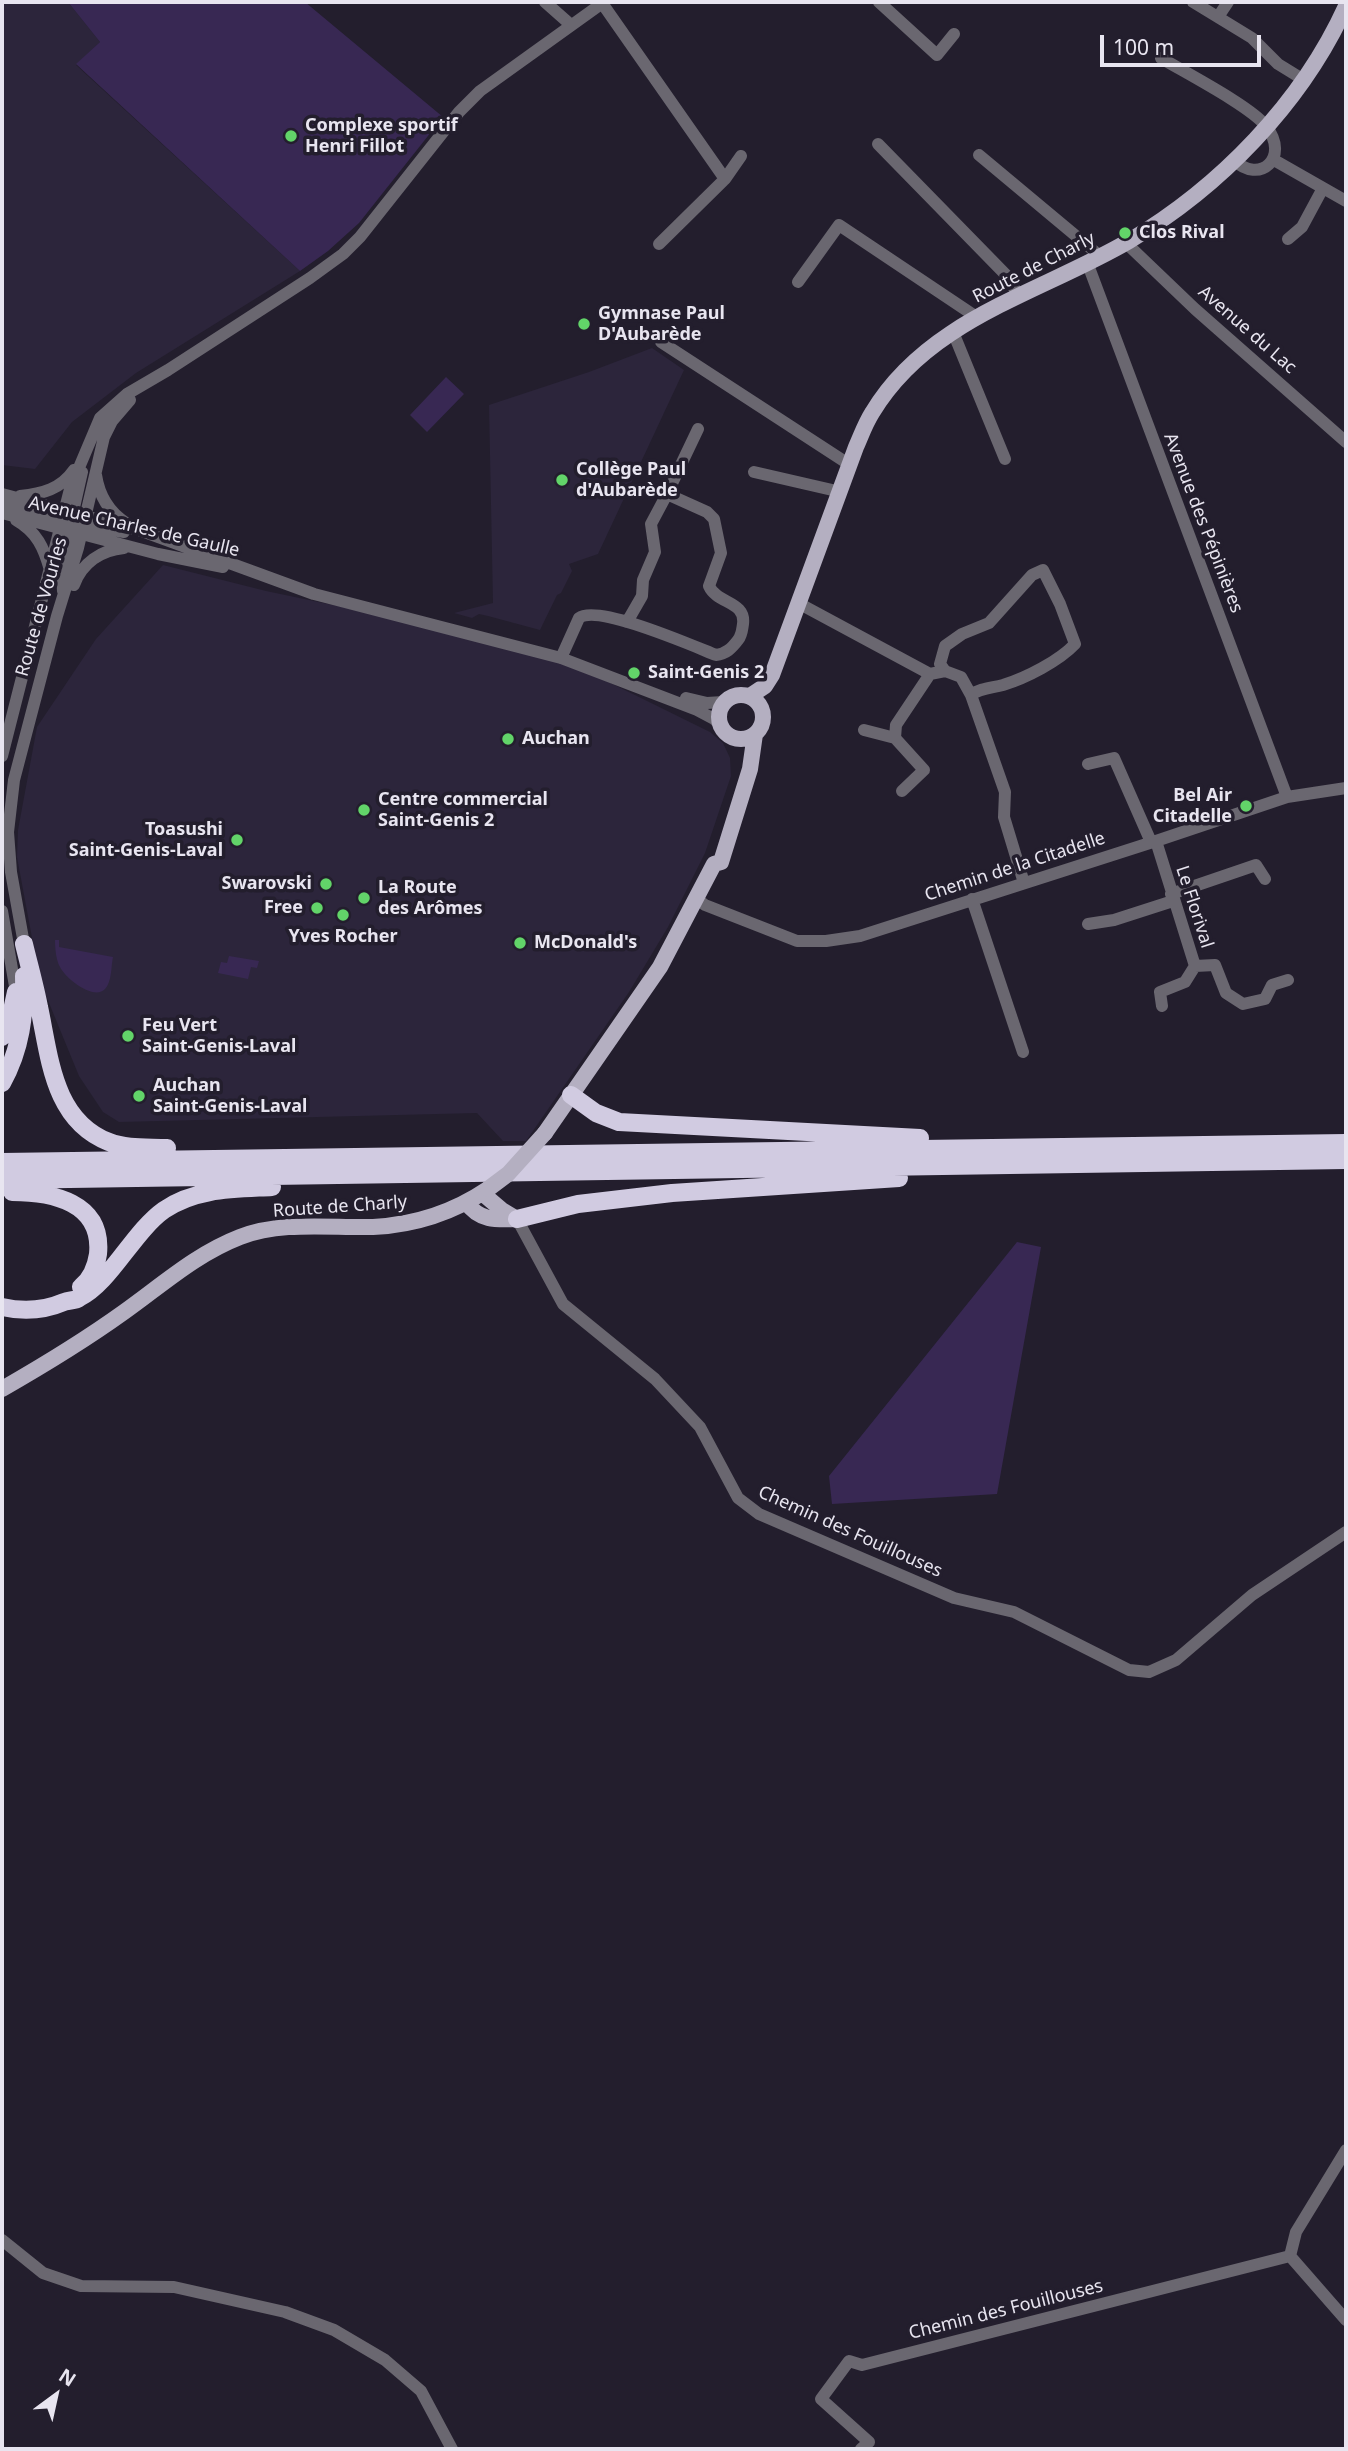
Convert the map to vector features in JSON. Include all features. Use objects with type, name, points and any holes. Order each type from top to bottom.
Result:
[{"type":"highway","points":[[2,1083],[17,1048],[24,944]]},
{"type":"highway","points":[[24,944],[58,1091],[81,1125],[111,1143],[127,1146],[258,1149],[275,1158]]},
{"type":"highway","points":[[2,1037],[20,998]]},
{"type":"highway","points":[[571,1096],[596,1113],[619,1122],[941,1139],[956,1148]]},
{"type":"highway","points":[[2,1162],[1346,1143]]},
{"type":"highway","points":[[2,1180],[1346,1160]]},
{"type":"highway","points":[[517,1219],[578,1204],[696,1191],[821,1182],[972,1176],[984,1165]]},
{"type":"highway","points":[[2,1307],[18,1311],[32,1310],[78,1299],[94,1286],[151,1221],[183,1200],[221,1190],[336,1184],[350,1174]]},
{"type":"highway","points":[[2,1191],[31,1192],[67,1201],[79,1207],[94,1226],[99,1247],[94,1271],[87,1283],[69,1300]]},
{"type":"main road","name":"Route de Charly","points":[[756,702],[780,680],[792,645],[800,604],[850,465],[871,415],[891,386],[913,362],[953,332],[1018,295],[1126,243],[1177,210],[1234,160],[1266,126],[1304,80],[1329,42],[1346,6]]},
{"type":"main road","points":[[736,695],[756,702],[762,722],[755,734],[743,739],[725,731],[718,713],[723,702],[736,695]]},
{"type":"main road","name":"Route de Charly","points":[[2,1388],[69,1350],[194,1260],[242,1237],[290,1227],[375,1227],[415,1221],[466,1202],[508,1174],[545,1133],[660,967],[697,900],[714,864],[712,857],[741,768],[740,752],[725,731]]},
{"type":"main road","name":"Route de Charly","points":[[714,864],[721,862],[750,769],[755,734]]},
{"type":"main road","points":[[485,1191],[502,1210],[517,1219]]},
{"type":"main road","points":[[466,1202],[473,1212],[484,1218],[517,1219]]},
{"type":"street","points":[[545,2],[571,24]]},
{"type":"street","points":[[603,2],[725,179]]},
{"type":"street","name":"Route de Vourles","points":[[80,461],[100,418],[127,394],[310,278],[343,254],[473,98],[603,2]]},
{"type":"street","points":[[878,2],[937,55],[954,34]]},
{"type":"street","points":[[1193,2],[1252,38],[1278,64],[1304,80]]},
{"type":"street","points":[[1218,17],[1228,2]]},
{"type":"street","points":[[1161,58],[1246,110],[1266,126],[1275,147],[1274,160],[1262,168],[1250,169],[1234,160]]},
{"type":"street","points":[[877,144],[1008,277],[1018,295]]},
{"type":"street","points":[[979,155],[1093,259]]},
{"type":"street","points":[[659,244],[725,179],[741,156]]},
{"type":"street","points":[[1274,160],[1346,201]]},
{"type":"street","points":[[1288,239],[1302,227],[1324,188]]},
{"type":"street","points":[[797,282],[839,225],[978,318]]},
{"type":"street","name":"Avenue du Lac","points":[[1126,243],[1195,310],[1346,442]]},
{"type":"street","name":"Avenue des Pépinières","points":[[1093,259],[1287,796]]},
{"type":"street","points":[[953,332],[1005,459]]},
{"type":"street","points":[[661,342],[850,465]]},
{"type":"street","name":"Route de Vourles","points":[[2,756],[50,572],[95,469],[104,437],[112,421],[152,379]]},
{"type":"street","points":[[627,622],[642,596],[643,580],[655,552],[651,524],[698,429]]},
{"type":"street","points":[[50,572],[45,553],[35,535],[5,505],[54,488],[69,477],[80,461]]},
{"type":"street","points":[[80,461],[82,473],[73,522],[117,532],[142,531]]},
{"type":"street","points":[[95,469],[100,491],[109,507],[120,519],[142,531]]},
{"type":"street","points":[[754,472],[841,492]]},
{"type":"street","points":[[563,654],[579,618],[589,614],[627,622],[716,655],[726,652],[741,635],[744,615],[740,609],[715,595],[709,586],[721,553],[714,519],[707,512],[667,494]]},
{"type":"street","name":"Avenue Charles de Gaulle","points":[[5,505],[73,522],[131,547],[258,574]]},
{"type":"street","name":"Avenue Charles de Gaulle","points":[[5,505],[73,522]]},
{"type":"street","name":"Route de Vourles","points":[[24,944],[11,872],[8,832],[14,780],[63,593],[70,578],[73,522]]},
{"type":"street","name":"Avenue Charles de Gaulle","points":[[142,531],[314,593],[563,654],[695,701],[707,704],[723,702]]},
{"type":"street","points":[[57,616],[71,595],[77,576],[83,568],[106,552],[131,547]]},
{"type":"street","points":[[945,671],[940,664],[945,646],[961,634],[989,623],[1032,575],[1043,570],[1060,604],[1075,644],[1063,656],[1040,668],[1005,685],[975,691],[971,695]]},
{"type":"street","points":[[800,604],[930,674],[945,671],[961,677],[971,695],[1005,792],[1004,817],[1024,883]]},
{"type":"street","name":"Avenue Charles de Gaulle","points":[[563,654],[696,710],[714,719],[725,731]]},
{"type":"street","points":[[895,738],[896,725],[930,674]]},
{"type":"street","points":[[7,738],[29,721]]},
{"type":"street","points":[[863,730],[895,738],[924,770],[902,791]]},
{"type":"street","name":"Le Florival","points":[[1088,764],[1114,758],[1153,842],[1195,966],[1185,982],[1160,992],[1162,1006]]},
{"type":"street","points":[[2,790],[14,780]]},
{"type":"street","name":"Chemin de la Citadelle","points":[[697,900],[797,940],[827,941],[860,936],[1287,796],[1346,788]]},
{"type":"street","points":[[2,803],[6,811],[8,832]]},
{"type":"street","points":[[1088,924],[1114,919],[1256,865],[1265,879]]},
{"type":"street","points":[[972,899],[1023,1052]]},
{"type":"street","points":[[2,911],[20,998]]},
{"type":"street","points":[[1195,966],[1215,965],[1226,993],[1243,1004],[1265,999],[1272,985],[1289,980]]},
{"type":"street","name":"Chemin des Fouillouses","points":[[517,1219],[563,1304],[655,1378],[700,1427],[738,1498],[749,1508],[954,1598],[1014,1612],[1129,1670],[1149,1672],[1176,1660],[1252,1595],[1346,1532]]},
{"type":"street","points":[[1346,2150],[1296,2232],[1290,2256],[1346,2320]]},
{"type":"street","points":[[2,2240],[43,2273],[81,2286],[174,2287],[285,2312],[334,2330],[385,2360],[421,2391],[452,2449]]},
{"type":"street","name":"Chemin des Fouillouses","points":[[861,2449],[869,2442],[821,2399],[849,2361],[862,2365],[1290,2256]]},
{"type":"shaded area","points":[[2,2],[68,2],[100,42],[76,65],[300,271],[136,373],[72,422],[35,469],[2,465]]},
{"type":"shaded area","name":"Complexe sportif Henri Fillot","points":[[68,2],[305,2],[443,117],[359,223],[328,251],[300,271],[76,64],[100,42]]},
{"type":"shaded area","name":"Collège Paul d'Aubarède","points":[[652,348],[684,370],[598,554],[569,564],[572,571],[540,630],[479,614],[472,618],[454,613],[493,603],[489,405]]},
{"type":"shaded area","points":[[446,377],[464,394],[427,432],[410,415]]},
{"type":"shaded area","points":[[163,565],[266,591],[371,613],[574,665],[710,732],[723,743],[730,758],[731,776],[705,853],[668,927],[629,992],[526,1141],[503,1141],[477,1113],[119,1122],[103,1112],[79,1076],[40,981],[17,857],[18,830],[37,727],[96,639]]},
{"type":"shaded area","points":[[55,940],[59,940],[59,947],[113,957],[110,978],[105,989],[100,992],[87,990],[68,977],[60,967]]},
{"type":"shaded area","points":[[229,956],[259,961],[257,968],[251,967],[248,979],[218,973],[221,962],[227,963]]},
{"type":"shaded area","points":[[1017,1242],[1041,1247],[997,1494],[832,1504],[829,1476]]},
{"type":"place","name":"Complexe sportif Henri Fillot","points":[[291,136]]},
{"type":"place","name":"Clos Rival","points":[[1125,233]]},
{"type":"place","name":"Gymnase Paul D'Aubarède","points":[[584,324]]},
{"type":"place","name":"Collège Paul d'Aubarède","points":[[562,480]]},
{"type":"place","name":"Saint-Genis 2","points":[[634,673]]},
{"type":"place","name":"Auchan","points":[[508,739]]},
{"type":"place","name":"Bel Air Citadelle","points":[[1246,806]]},
{"type":"place","name":"Centre commercial Saint-Genis 2","points":[[364,810]]},
{"type":"place","name":"Toasushi Saint-Genis-Laval","points":[[237,840]]},
{"type":"place","name":"Swarovski","points":[[326,884]]},
{"type":"place","name":"La Route des Arômes","points":[[364,898]]},
{"type":"place","name":"Free","points":[[317,908]]},
{"type":"place","name":"Yves Rocher","points":[[343,915]]},
{"type":"place","name":"McDonald's","points":[[520,943]]},
{"type":"place","name":"Feu Vert Saint-Genis-Laval","points":[[128,1036]]},
{"type":"place","name":"Auchan Saint-Genis-Laval","points":[[139,1096]]}]
